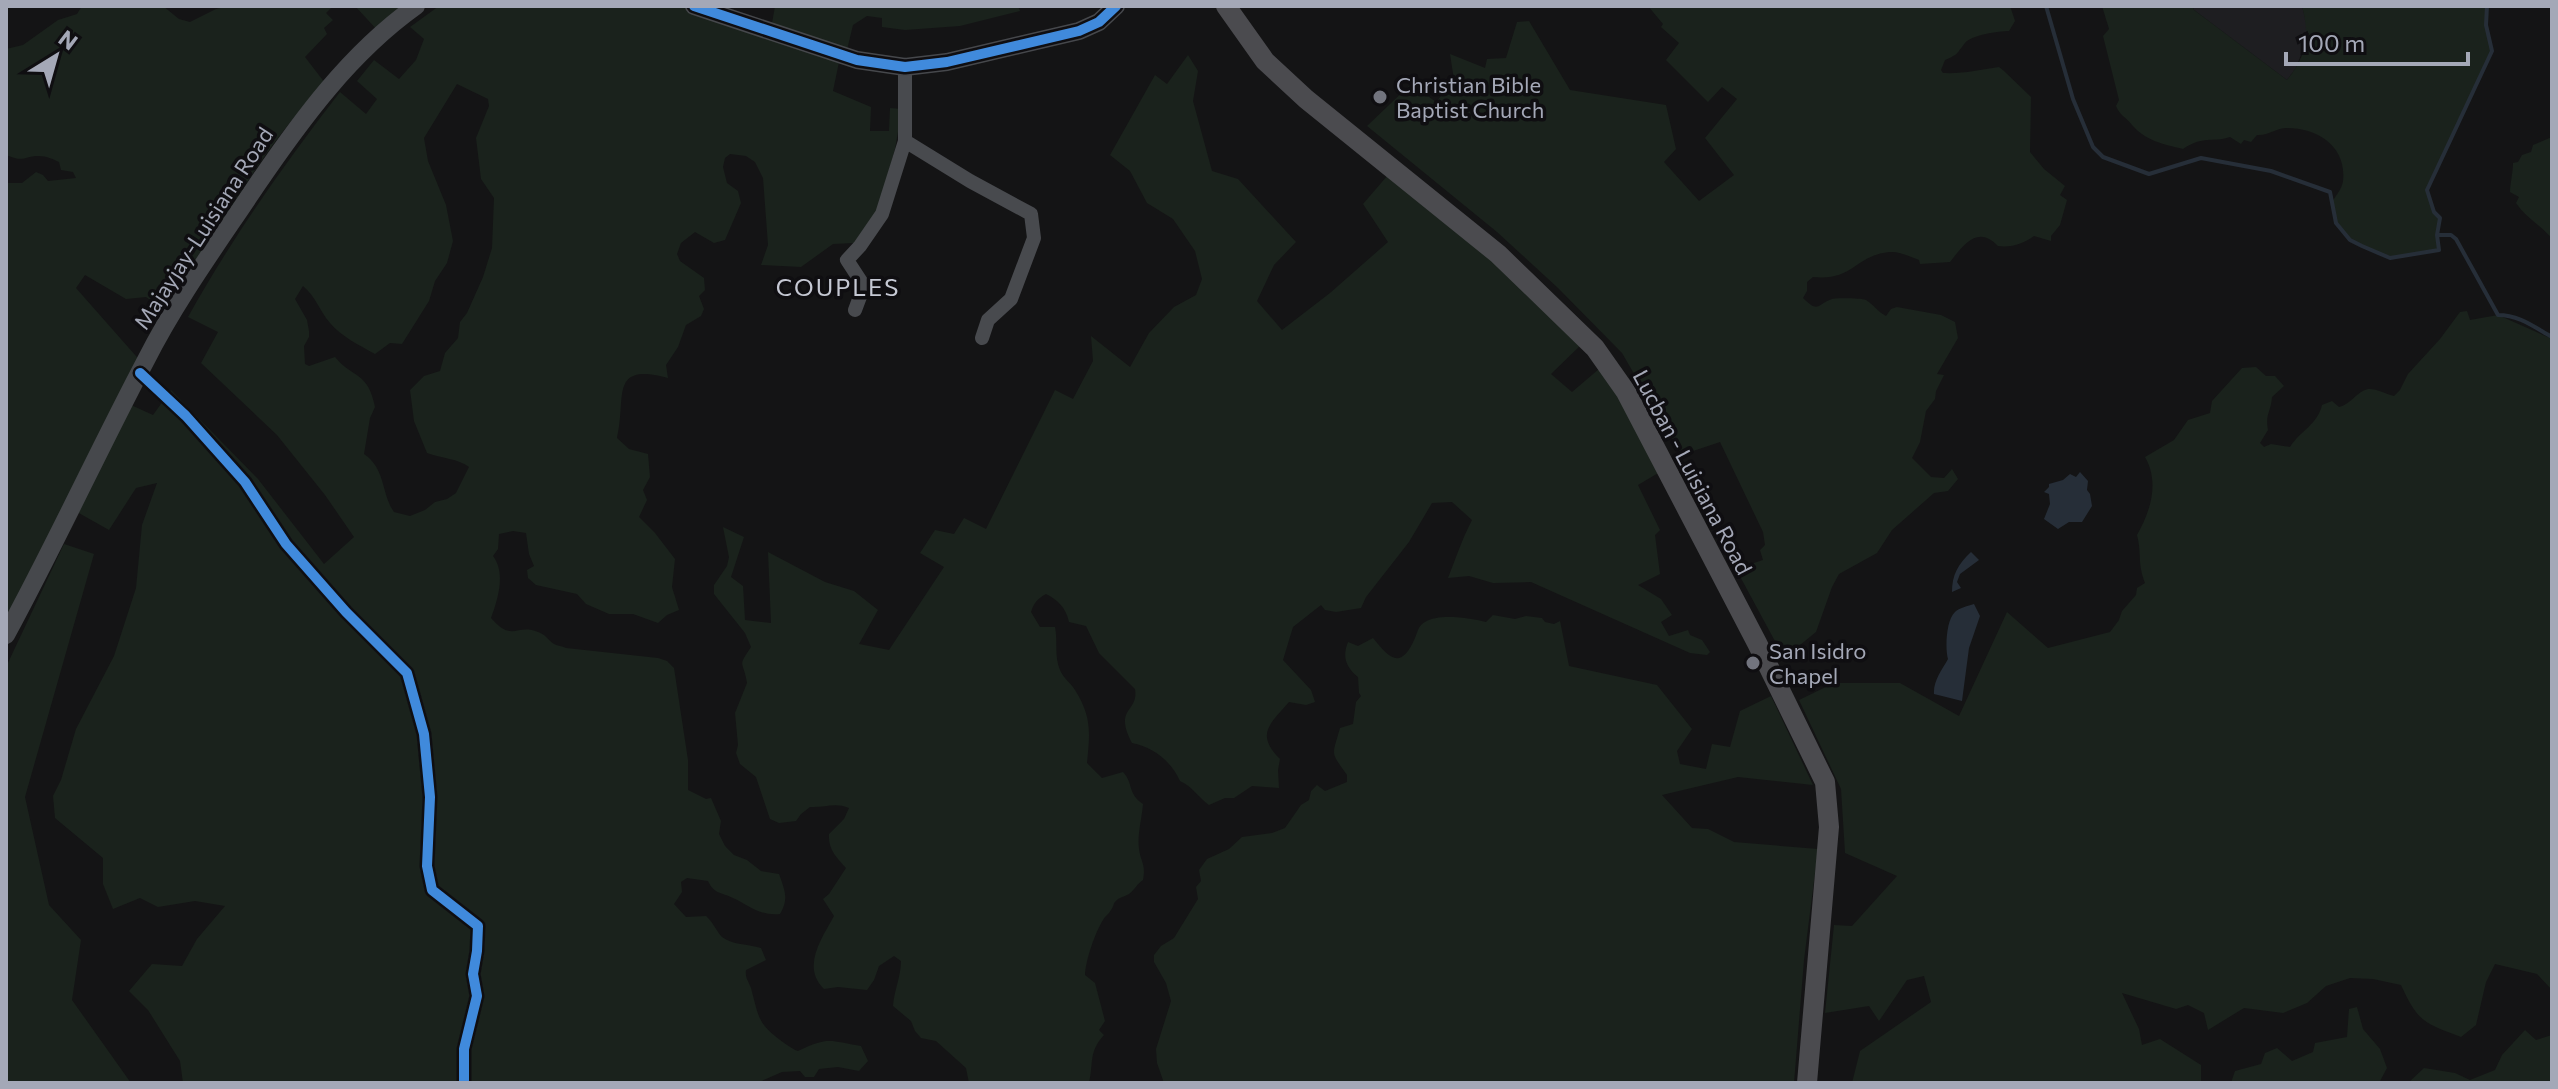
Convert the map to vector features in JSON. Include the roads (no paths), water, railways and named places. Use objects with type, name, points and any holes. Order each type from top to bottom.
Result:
[{"type":"main road","name":"Lucban - Luisiana Road","points":[[1226,6],[1265,61],[1306,99],[1498,254],[1595,348],[1626,392],[1757,643],[1825,782],[1829,827],[1807,1083]]},
{"type":"street","name":"Majayjay-Luisiana Road","points":[[6,635],[140,373],[189,285],[285,145],[335,80],[389,25],[416,6]]},
{"type":"street","points":[[694,6],[857,60],[905,67],[947,62],[1079,31],[1099,22],[1116,6]]},
{"type":"street","points":[[855,310],[864,286],[847,260],[882,214],[905,141],[905,67]]},
{"type":"street","points":[[905,141],[1031,214],[1034,238],[1011,299],[988,320],[982,338]]},
{"type":"street","points":[[140,373],[186,416],[245,482],[286,544],[346,612],[407,673],[424,734],[430,797],[427,866],[432,890],[478,926],[473,974],[477,996],[464,1049],[464,1083]]},
{"type":"waterway","points":[[2046,6],[2073,99],[2093,147],[2103,157],[2149,174],[2201,158],[2271,171],[2330,192],[2336,223],[2350,240],[2390,258],[2439,250],[2437,235],[2440,218],[2434,212],[2427,190],[2492,51],[2486,25],[2487,6]]},
{"type":"waterway","points":[[2437,235],[2451,235],[2456,239],[2498,315],[2520,319],[2552,337]]},
{"type":"place","name":"Christian Bible Baptist Church","points":[[1380,97]]},
{"type":"place","name":"San Isidro Chapel","points":[[1753,663]]},
{"type":"district","name":"COUPLES","points":[[838,286]]}]
